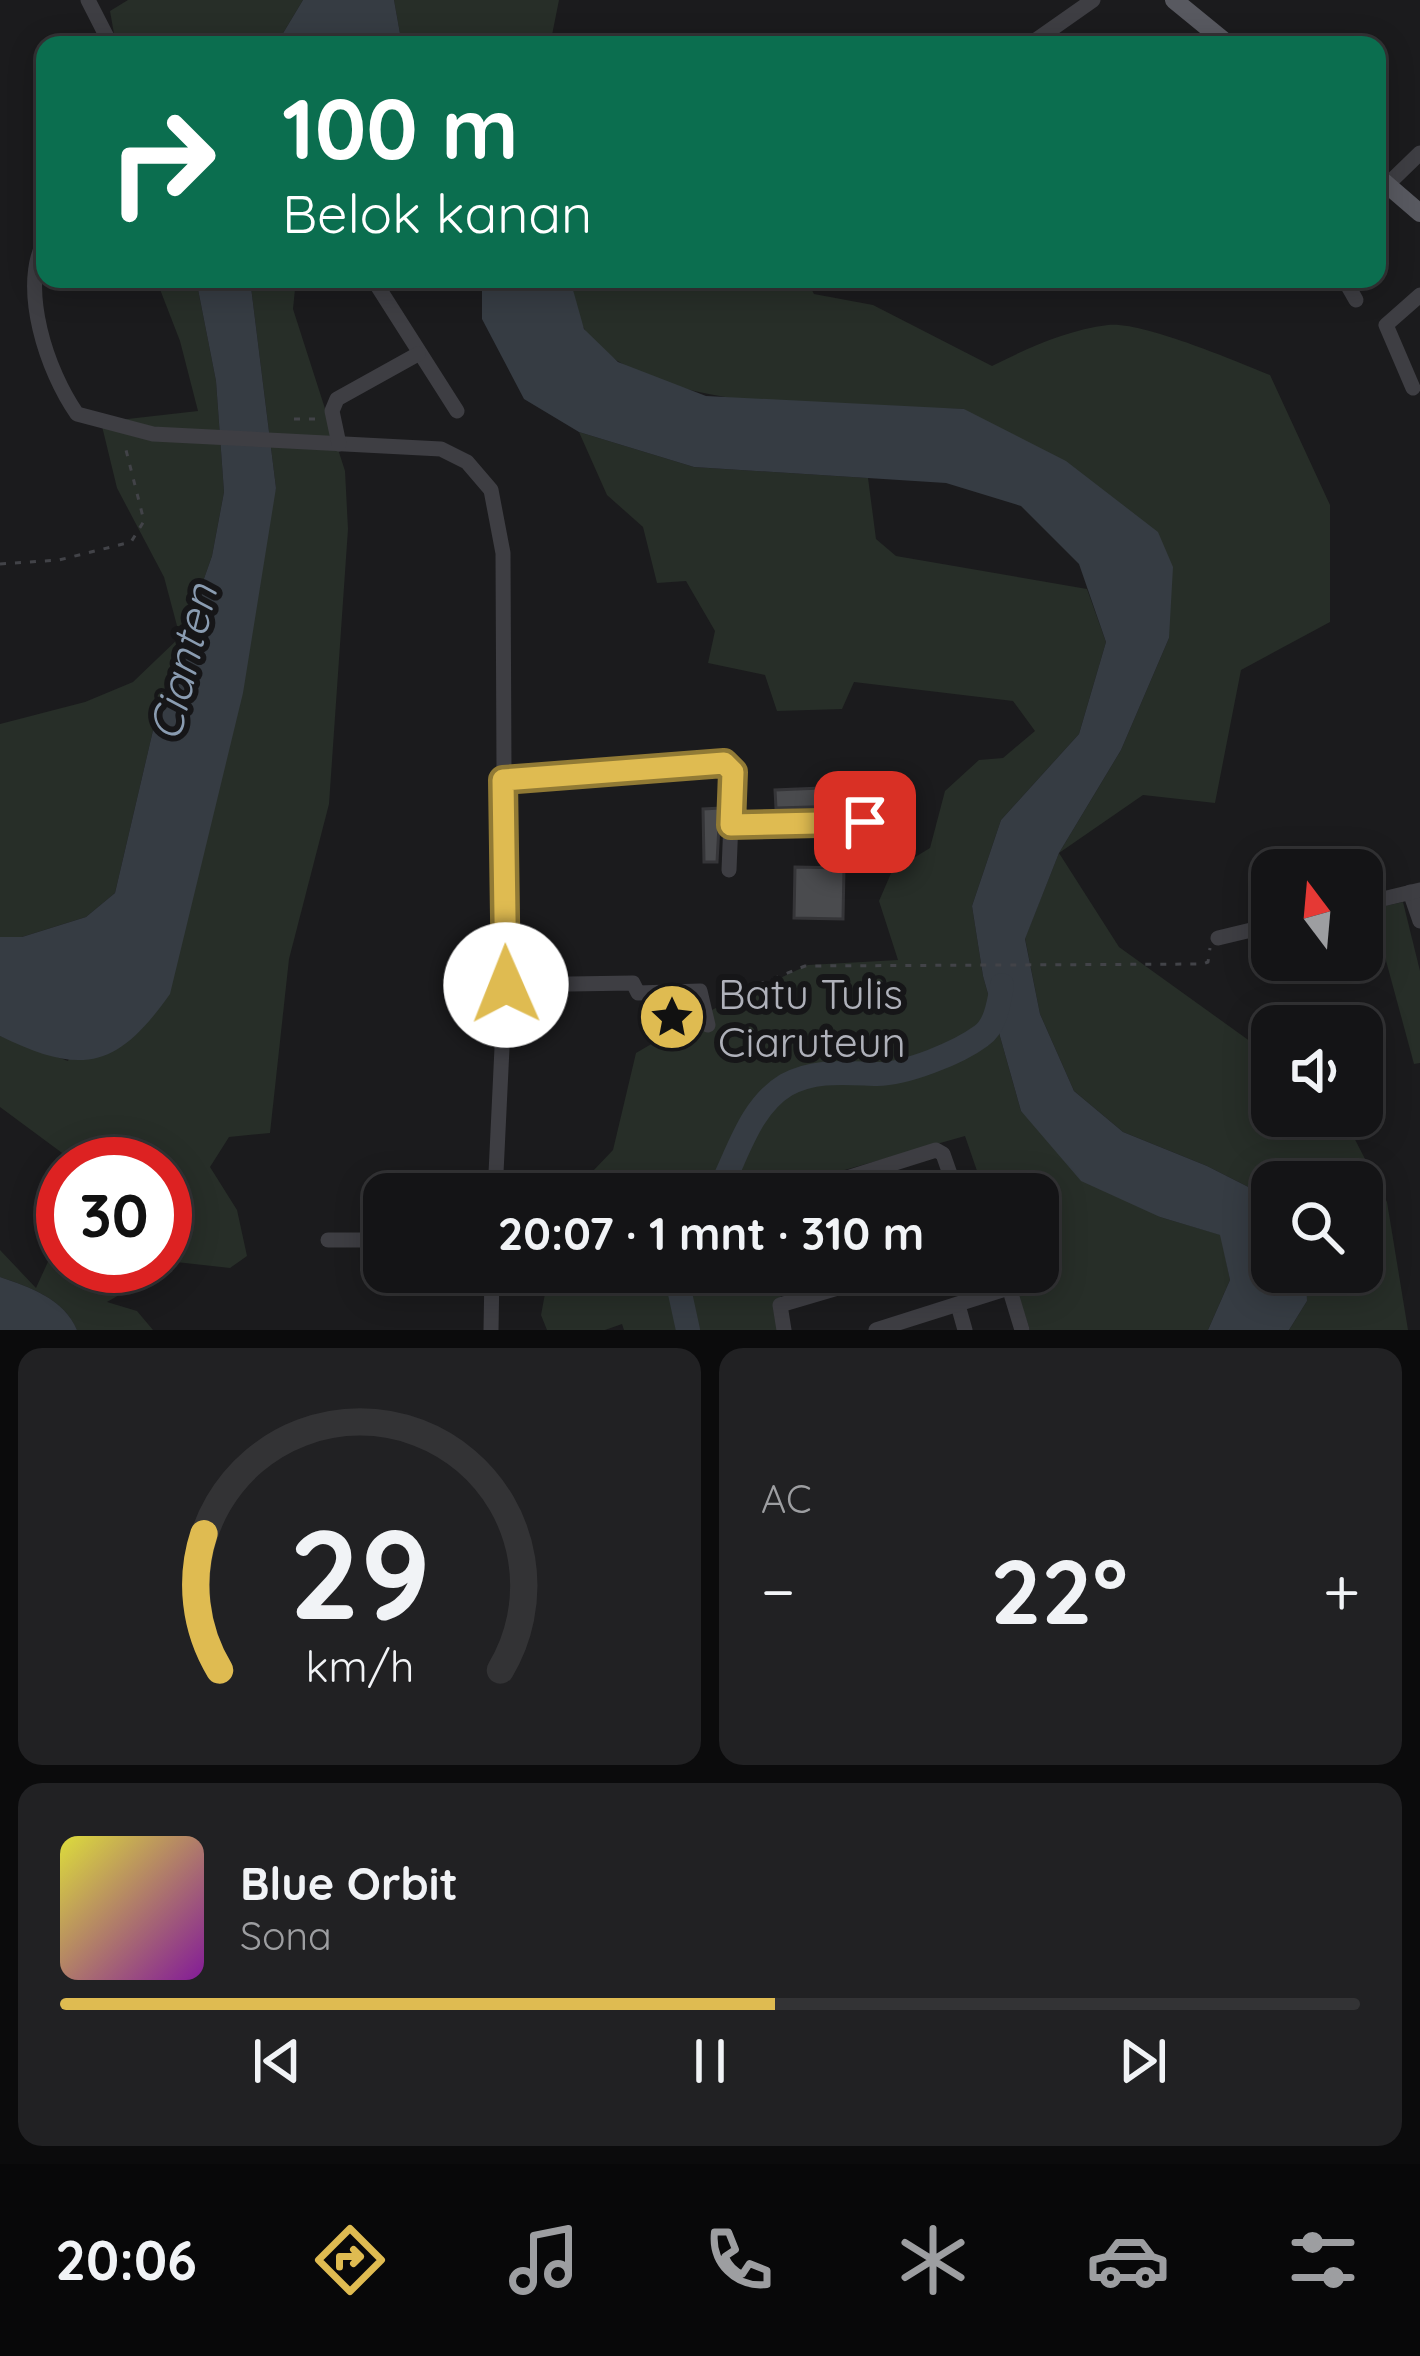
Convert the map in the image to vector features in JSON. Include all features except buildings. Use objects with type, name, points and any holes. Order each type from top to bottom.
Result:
[{"type":"main road","points":[[1174,0],[1215,36]]},
{"type":"main road","points":[[1386,184],[1420,214]]},
{"type":"street","points":[[88,0],[106,36]]},
{"type":"street","points":[[1042,36],[1093,0]]},
{"type":"street","points":[[1386,177],[1420,153]]},
{"type":"street","points":[[37,288],[43,337],[77,414],[121,429],[196,437],[441,449],[467,462],[491,490],[502,554],[506,985],[496,1173]]},
{"type":"street","points":[[378,288],[457,411]]},
{"type":"street","points":[[1349,288],[1356,300]]},
{"type":"street","points":[[1412,388],[1386,325],[1420,295]]},
{"type":"street","points":[[339,444],[332,419],[337,399],[418,354]]},
{"type":"street","points":[[503,780],[724,763],[733,772],[729,870]]},
{"type":"street","points":[[731,825],[865,822]]},
{"type":"street","points":[[1383,899],[1415,891],[1420,921]]},
{"type":"street","points":[[1218,938],[1251,930]]},
{"type":"street","points":[[506,985],[633,983],[638,992],[700,991],[707,1024]]},
{"type":"street","points":[[863,1173],[936,1150],[943,1154],[950,1173]]},
{"type":"street","points":[[328,1240],[363,1240]]},
{"type":"street","points":[[491,1330],[492,1293]]},
{"type":"street","points":[[784,1330],[781,1305],[816,1293]]},
{"type":"street","points":[[876,1330],[910,1325],[993,1293]]},
{"type":"street","points":[[1011,1293],[1022,1330]]},
{"type":"street","points":[[958,1305],[965,1330]]},
{"type":"path","points":[[293,419],[332,419]]},
{"type":"path","points":[[0,564],[59,560],[131,542],[144,521],[121,429]]},
{"type":"path","points":[[704,1005],[805,966],[1208,962],[1210,943],[1218,938]]},
{"type":"shaded area","points":[[128,0],[303,0],[281,36],[114,36],[110,11]]},
{"type":"shaded area","points":[[394,0],[559,0],[552,36],[400,36]]},
{"type":"shaded area","points":[[159,288],[198,288],[216,381],[224,492],[212,556],[158,709],[115,893],[86,917],[22,937],[0,937],[0,724],[85,702],[133,682],[180,637],[164,577],[117,488],[101,422],[198,411],[180,341]]},
{"type":"shaded area","points":[[251,288],[295,288],[293,309],[345,471],[348,529],[329,804],[289,959],[270,1133],[229,1137],[210,1167],[237,1210],[247,1256],[230,1268],[192,1264],[192,1137],[41,1137],[0,1107],[0,1036],[68,1061],[276,488]]},
{"type":"shaded area","points":[[572,288],[811,288],[814,294],[873,305],[992,366],[1063,335],[1123,325],[1189,343],[1270,375],[1330,505],[1330,622],[1241,670],[1215,803],[1143,795],[1059,853],[1121,750],[1169,638],[964,409],[818,406],[707,394],[657,380],[616,360],[586,332]]},
{"type":"shaded area","points":[[579,432],[694,467],[868,478],[876,539],[896,556],[1087,589],[1106,642],[1079,734],[1001,820],[972,906],[983,976],[1021,1111],[1160,1217],[1221,1235],[1230,1280],[1208,1330],[1030,1330],[1017,1293],[1059,1293],[1059,1173],[978,1173],[965,1136],[834,1173],[591,1173],[613,1150],[636,1053],[701,1015],[808,965],[898,960],[879,901],[892,871],[930,848],[945,791],[979,760],[1003,758],[1035,731],[1013,701],[854,682],[842,709],[777,711],[765,675],[708,663],[715,631],[686,581],[657,583],[643,527],[607,495]]},
{"type":"shaded area","points":[[1059,853],[1119,947],[1251,1042],[1251,1137],[1354,1137],[1366,1161],[1251,1161],[1251,1188],[1123,1132],[1074,1091],[1040,1014],[1025,938]]},
{"type":"shaded area","points":[[1403,902],[1420,971],[1420,1063],[1414,1064],[1383,950],[1383,907]]},
{"type":"shaded area","points":[[1383,1194],[1408,1330],[1289,1330],[1307,1301],[1307,1293],[1383,1293]]},
{"type":"shaded area","points":[[0,1250],[36,1288],[36,1291],[0,1277]]},
{"type":"shaded area","points":[[39,1293],[123,1293],[107,1302],[137,1311],[153,1330],[77,1330],[55,1302]]},
{"type":"shaded area","points":[[545,1293],[782,1293],[779,1302],[784,1330],[624,1330],[622,1324],[605,1330],[547,1330],[541,1315]]},
{"type":"water","points":[[303,0],[394,0],[400,36],[281,36]]},
{"type":"water","name":"Cianten","points":[[198,288],[251,288],[276,488],[243,693],[170,994],[133,1038],[115,1051],[76,1060],[54,1057],[0,1036],[0,937],[22,937],[86,917],[115,893],[158,709],[212,556],[224,492],[216,381]]},
{"type":"water","points":[[482,288],[573,288],[584,329],[618,362],[706,396],[964,409],[1066,461],[1158,532],[1173,567],[1169,638],[1121,750],[1059,853],[1025,939],[1040,1014],[1074,1091],[1123,1132],[1251,1188],[1251,1293],[1307,1293],[1307,1301],[1289,1330],[1208,1330],[1230,1280],[1220,1235],[1160,1217],[1081,1181],[1021,1111],[983,976],[972,906],[1001,820],[1079,734],[1106,642],[1079,564],[1021,506],[946,483],[694,467],[579,432],[524,399],[482,319]]},
{"type":"water","points":[[0,1277],[55,1302],[77,1330],[0,1330]]},
{"type":"waterway","points":[[727,1173],[753,1120],[786,1085],[819,1074],[889,1073],[946,1055],[986,1032],[1002,985]]},
{"type":"waterway","points":[[680,1293],[688,1330]]},
{"type":"place","name":"Batu Tulis Ciaruteun","points":[[672,1017]]},
{"type":"route","points":[[506,985],[503,780],[724,763],[733,772],[731,825],[865,822]]}]
